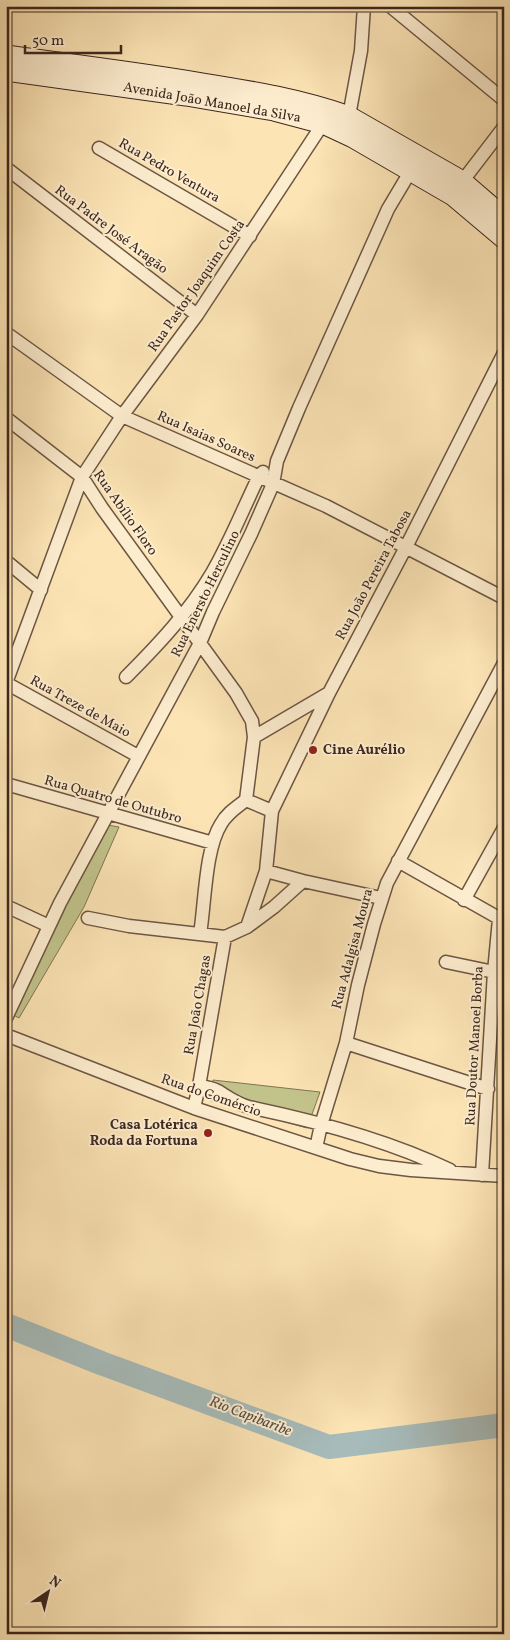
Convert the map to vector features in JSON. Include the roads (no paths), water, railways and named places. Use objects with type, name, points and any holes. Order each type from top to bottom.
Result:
[{"type":"street","points":[[336,121],[360,51],[364,6]]},
{"type":"street","points":[[390,6],[504,100]]},
{"type":"street","name":"Avenida João Manoel da Silva","points":[[6,55],[261,92],[336,121],[457,188],[504,217]]},
{"type":"street","name":"Avenida João Manoel da Silva","points":[[6,71],[186,96],[336,121],[410,172],[457,188],[504,239]]},
{"type":"street","name":"Rua Pastor Joaquim Costa","points":[[6,683],[82,477],[122,416],[198,315],[250,236],[336,121]]},
{"type":"street","points":[[457,188],[504,127]]},
{"type":"street","name":"Rua Pedro Ventura","points":[[99,148],[250,236]]},
{"type":"street","name":"Rua Padre José Aragão","points":[[6,168],[198,315]]},
{"type":"street","name":"Rua Enersto Herculino","points":[[6,1018],[49,926],[138,756],[200,643],[273,484],[277,461],[299,408],[388,209],[410,172]]},
{"type":"street","name":"Rua Isaias Soares","points":[[6,333],[122,416],[326,506],[504,598]]},
{"type":"street","name":"Rua João Pereira Tabosa","points":[[272,811],[328,693],[406,546],[504,353]]},
{"type":"street","name":"Rua Abílio Floro","points":[[6,418],[82,477],[102,508],[248,711],[252,721],[254,737],[246,800]]},
{"type":"street","points":[[126,677],[182,617],[212,574],[235,530],[259,476],[277,461]]},
{"type":"street","points":[[6,561],[40,590]]},
{"type":"street","name":"Rua Adalgisa Moura","points":[[316,1148],[321,1125],[346,1043],[358,984],[386,883],[504,663]]},
{"type":"street","name":"Rua Treze de Maio","points":[[6,683],[138,756]]},
{"type":"street","points":[[254,737],[328,693]]},
{"type":"street","name":"Rua Quatro de Outubro","points":[[6,784],[108,815],[212,843]]},
{"type":"street","points":[[200,934],[212,843],[226,816],[246,800],[272,811],[266,871],[247,927]]},
{"type":"street","points":[[464,900],[504,828]]},
{"type":"street","points":[[398,861],[501,920]]},
{"type":"street","points":[[266,871],[381,898]]},
{"type":"street","points":[[225,937],[247,927],[274,907],[303,881]]},
{"type":"street","points":[[6,906],[49,926]]},
{"type":"street","name":"Rua João Chagas","points":[[88,918],[130,926],[225,937],[194,1108]]},
{"type":"street","name":"Rua Doutor Manoel Borba","points":[[482,1175],[494,972],[501,920]]},
{"type":"street","points":[[446,962],[494,972]]},
{"type":"street","name":"Rua do Comércio","points":[[6,1035],[194,1108],[350,1159],[379,1166],[412,1170],[504,1176]]},
{"type":"street","points":[[346,1043],[488,1089]]},
{"type":"street","name":"Rua do Comércio","points":[[199,1086],[218,1092],[239,1104],[395,1146],[419,1155],[457,1174]]},
{"type":"waterway","name":"Rio Capibaribe","points":[[6,1325],[101,1363],[329,1447],[504,1425]]},
{"type":"place","name":"Cine Aurélio","points":[[313,750]]},
{"type":"place","name":"Casa Lotérica Roda da Fortuna","points":[[208,1133]]}]
